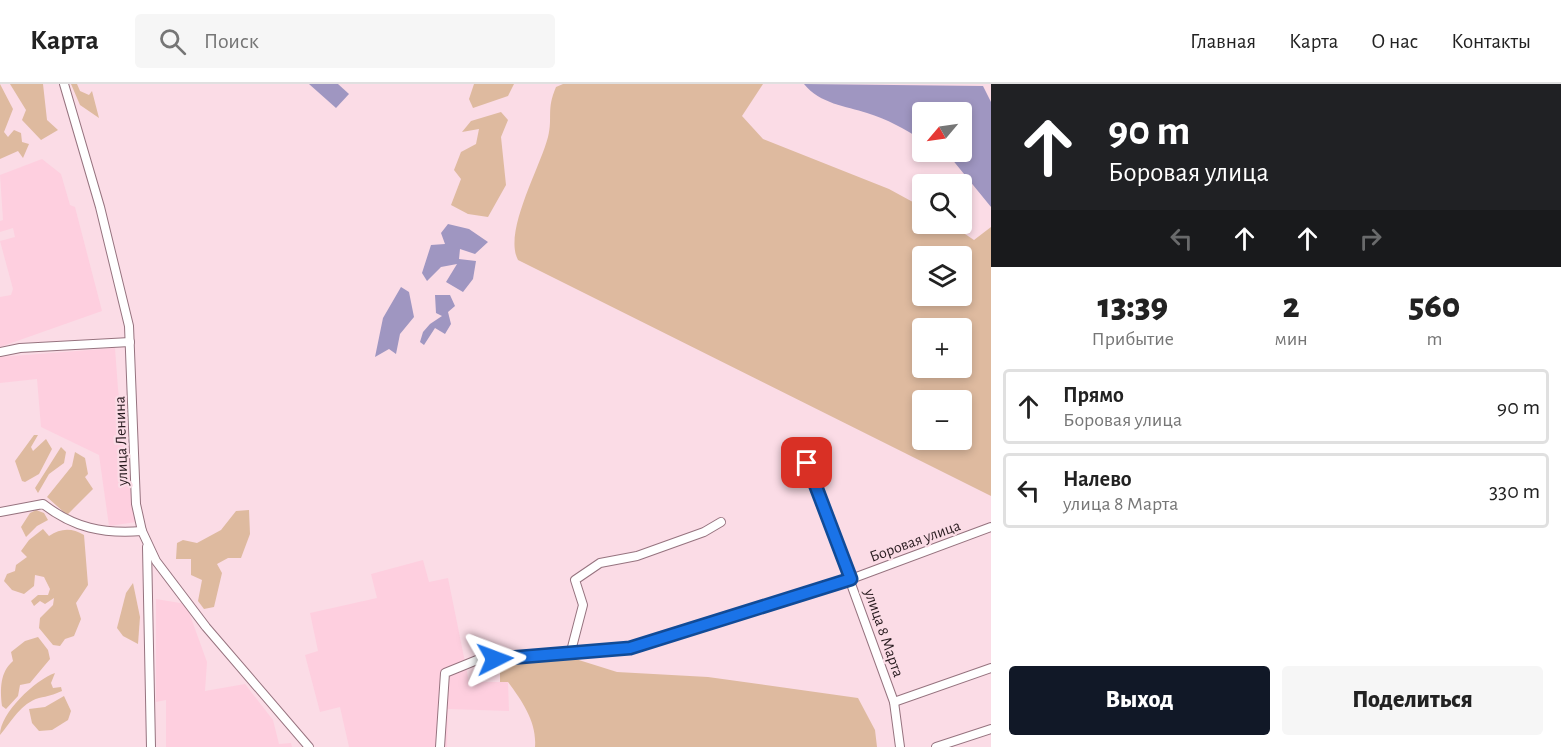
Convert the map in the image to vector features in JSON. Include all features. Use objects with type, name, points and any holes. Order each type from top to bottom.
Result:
[{"type":"street","name":"улица Ленина","points":[[64,84],[100,207],[129,326],[136,504],[142,531],[156,561],[206,627],[309,747]]},
{"type":"street","points":[[0,352],[20,348],[130,342]]},
{"type":"street","name":"улица 8 Марта","points":[[807,463],[894,702],[900,747]]},
{"type":"street","points":[[0,512],[43,504],[64,520],[112,534],[142,531]]},
{"type":"street","points":[[571,651],[583,605],[574,580],[600,563],[637,556],[705,532],[721,522]]},
{"type":"street","name":"Боровая улица","points":[[440,747],[445,674],[477,660],[630,648],[851,579],[991,527]]},
{"type":"street","points":[[147,542],[151,747]]},
{"type":"street","points":[[894,702],[991,668]]},
{"type":"street","points":[[936,747],[991,729]]},
{"type":"shaded area","points":[[0,84],[13,109],[4,132],[8,137],[14,130],[21,133],[22,142],[29,144],[23,158],[18,151],[0,159]]},
{"type":"shaded area","points":[[10,84],[43,84],[47,120],[58,130],[41,140],[22,120],[26,110]]},
{"type":"shaded area","points":[[71,84],[77,84],[80,91],[89,95],[92,91],[99,118],[80,105]]},
{"type":"shaded area","points":[[309,84],[338,84],[349,94],[336,108]]},
{"type":"shaded area","points":[[474,84],[514,84],[508,96],[473,108],[469,99]]},
{"type":"shaded area","points":[[563,84],[763,84],[742,116],[763,139],[889,189],[912,202],[912,234],[965,234],[974,240],[991,227],[991,496],[518,260],[515,233],[524,200],[548,137],[551,102],[556,87]]},
{"type":"shaded area","points":[[804,84],[983,86],[991,102],[991,207],[972,184],[972,174],[964,174],[954,162],[972,162],[972,102],[912,102],[912,134],[882,118],[825,100],[810,91]]},
{"type":"shaded area","points":[[501,112],[508,120],[501,137],[506,185],[488,217],[468,214],[451,205],[461,179],[454,170],[461,152],[476,144],[479,129],[462,132],[471,121]]},
{"type":"shaded area","points":[[42,159],[61,174],[70,205],[75,207],[102,311],[0,347],[0,297],[11,295],[13,289],[0,241],[15,237],[13,228],[0,232],[0,221],[3,220],[0,175]]},
{"type":"shaded area","points":[[448,224],[469,229],[488,242],[475,254],[460,249],[459,259],[476,261],[473,279],[463,292],[446,282],[457,264],[441,267],[427,281],[422,273],[431,245],[445,244],[441,233]]},
{"type":"shaded area","points":[[401,287],[409,292],[414,317],[400,334],[396,354],[389,349],[375,357],[383,318]]},
{"type":"shaded area","points":[[435,295],[450,295],[455,306],[448,312],[451,324],[445,334],[435,328],[424,345],[420,342],[423,332],[442,316],[436,313]]},
{"type":"shaded area","points":[[115,348],[118,389],[136,522],[109,526],[99,455],[41,427],[37,379],[0,383],[0,357]]},
{"type":"shaded area","points":[[34,435],[38,435],[31,447],[33,451],[46,439],[52,449],[39,474],[25,482],[22,481],[15,461]]},
{"type":"shaded area","points":[[61,447],[66,452],[64,463],[49,474],[38,493],[35,488]]},
{"type":"shaded area","points":[[75,452],[85,458],[88,474],[85,477],[93,489],[67,515],[47,497],[72,466]]},
{"type":"shaded area","points":[[36,510],[44,513],[48,520],[37,526],[26,537],[21,527],[30,513]]},
{"type":"shaded area","points":[[249,510],[250,534],[241,558],[228,558],[217,564],[222,573],[214,607],[204,609],[198,601],[202,580],[191,575],[191,559],[176,559],[177,543],[183,540],[197,543],[221,530],[236,511]]},
{"type":"shaded area","points":[[43,529],[49,536],[66,530],[84,535],[88,585],[76,603],[81,619],[74,636],[65,639],[60,646],[53,645],[39,628],[40,618],[53,605],[54,598],[45,604],[40,601],[34,606],[31,601],[38,595],[48,595],[50,589],[44,577],[35,575],[34,586],[24,594],[12,590],[4,581],[7,574],[15,571],[16,565],[27,557],[21,551],[29,540]]},
{"type":"shaded area","points":[[423,560],[429,582],[448,578],[469,682],[508,682],[509,711],[448,709],[447,747],[349,747],[340,707],[320,712],[305,655],[318,651],[310,613],[377,598],[371,574]]},
{"type":"shaded area","points":[[133,583],[140,617],[138,644],[123,636],[117,628],[126,593]]},
{"type":"shaded area","points":[[156,599],[186,604],[207,662],[205,691],[245,684],[273,720],[279,744],[291,743],[292,747],[166,747],[166,700],[156,702]]},
{"type":"shaded area","points":[[38,637],[48,650],[50,659],[30,683],[20,685],[18,696],[6,709],[2,706],[1,687],[3,676],[13,661],[11,652],[25,641]]},
{"type":"shaded area","points":[[566,656],[617,672],[708,677],[858,698],[875,730],[877,747],[535,747],[534,730],[524,705],[508,682],[500,682],[500,662]]},
{"type":"shaded area","points":[[55,673],[51,683],[53,688],[61,687],[62,691],[27,704],[0,735],[6,717],[20,698]]},
{"type":"shaded area","points":[[64,696],[71,711],[68,720],[52,730],[39,731],[32,723],[29,709],[45,707]]},
{"type":"route","points":[[495,659],[571,651],[630,648],[851,579],[807,463]]}]
